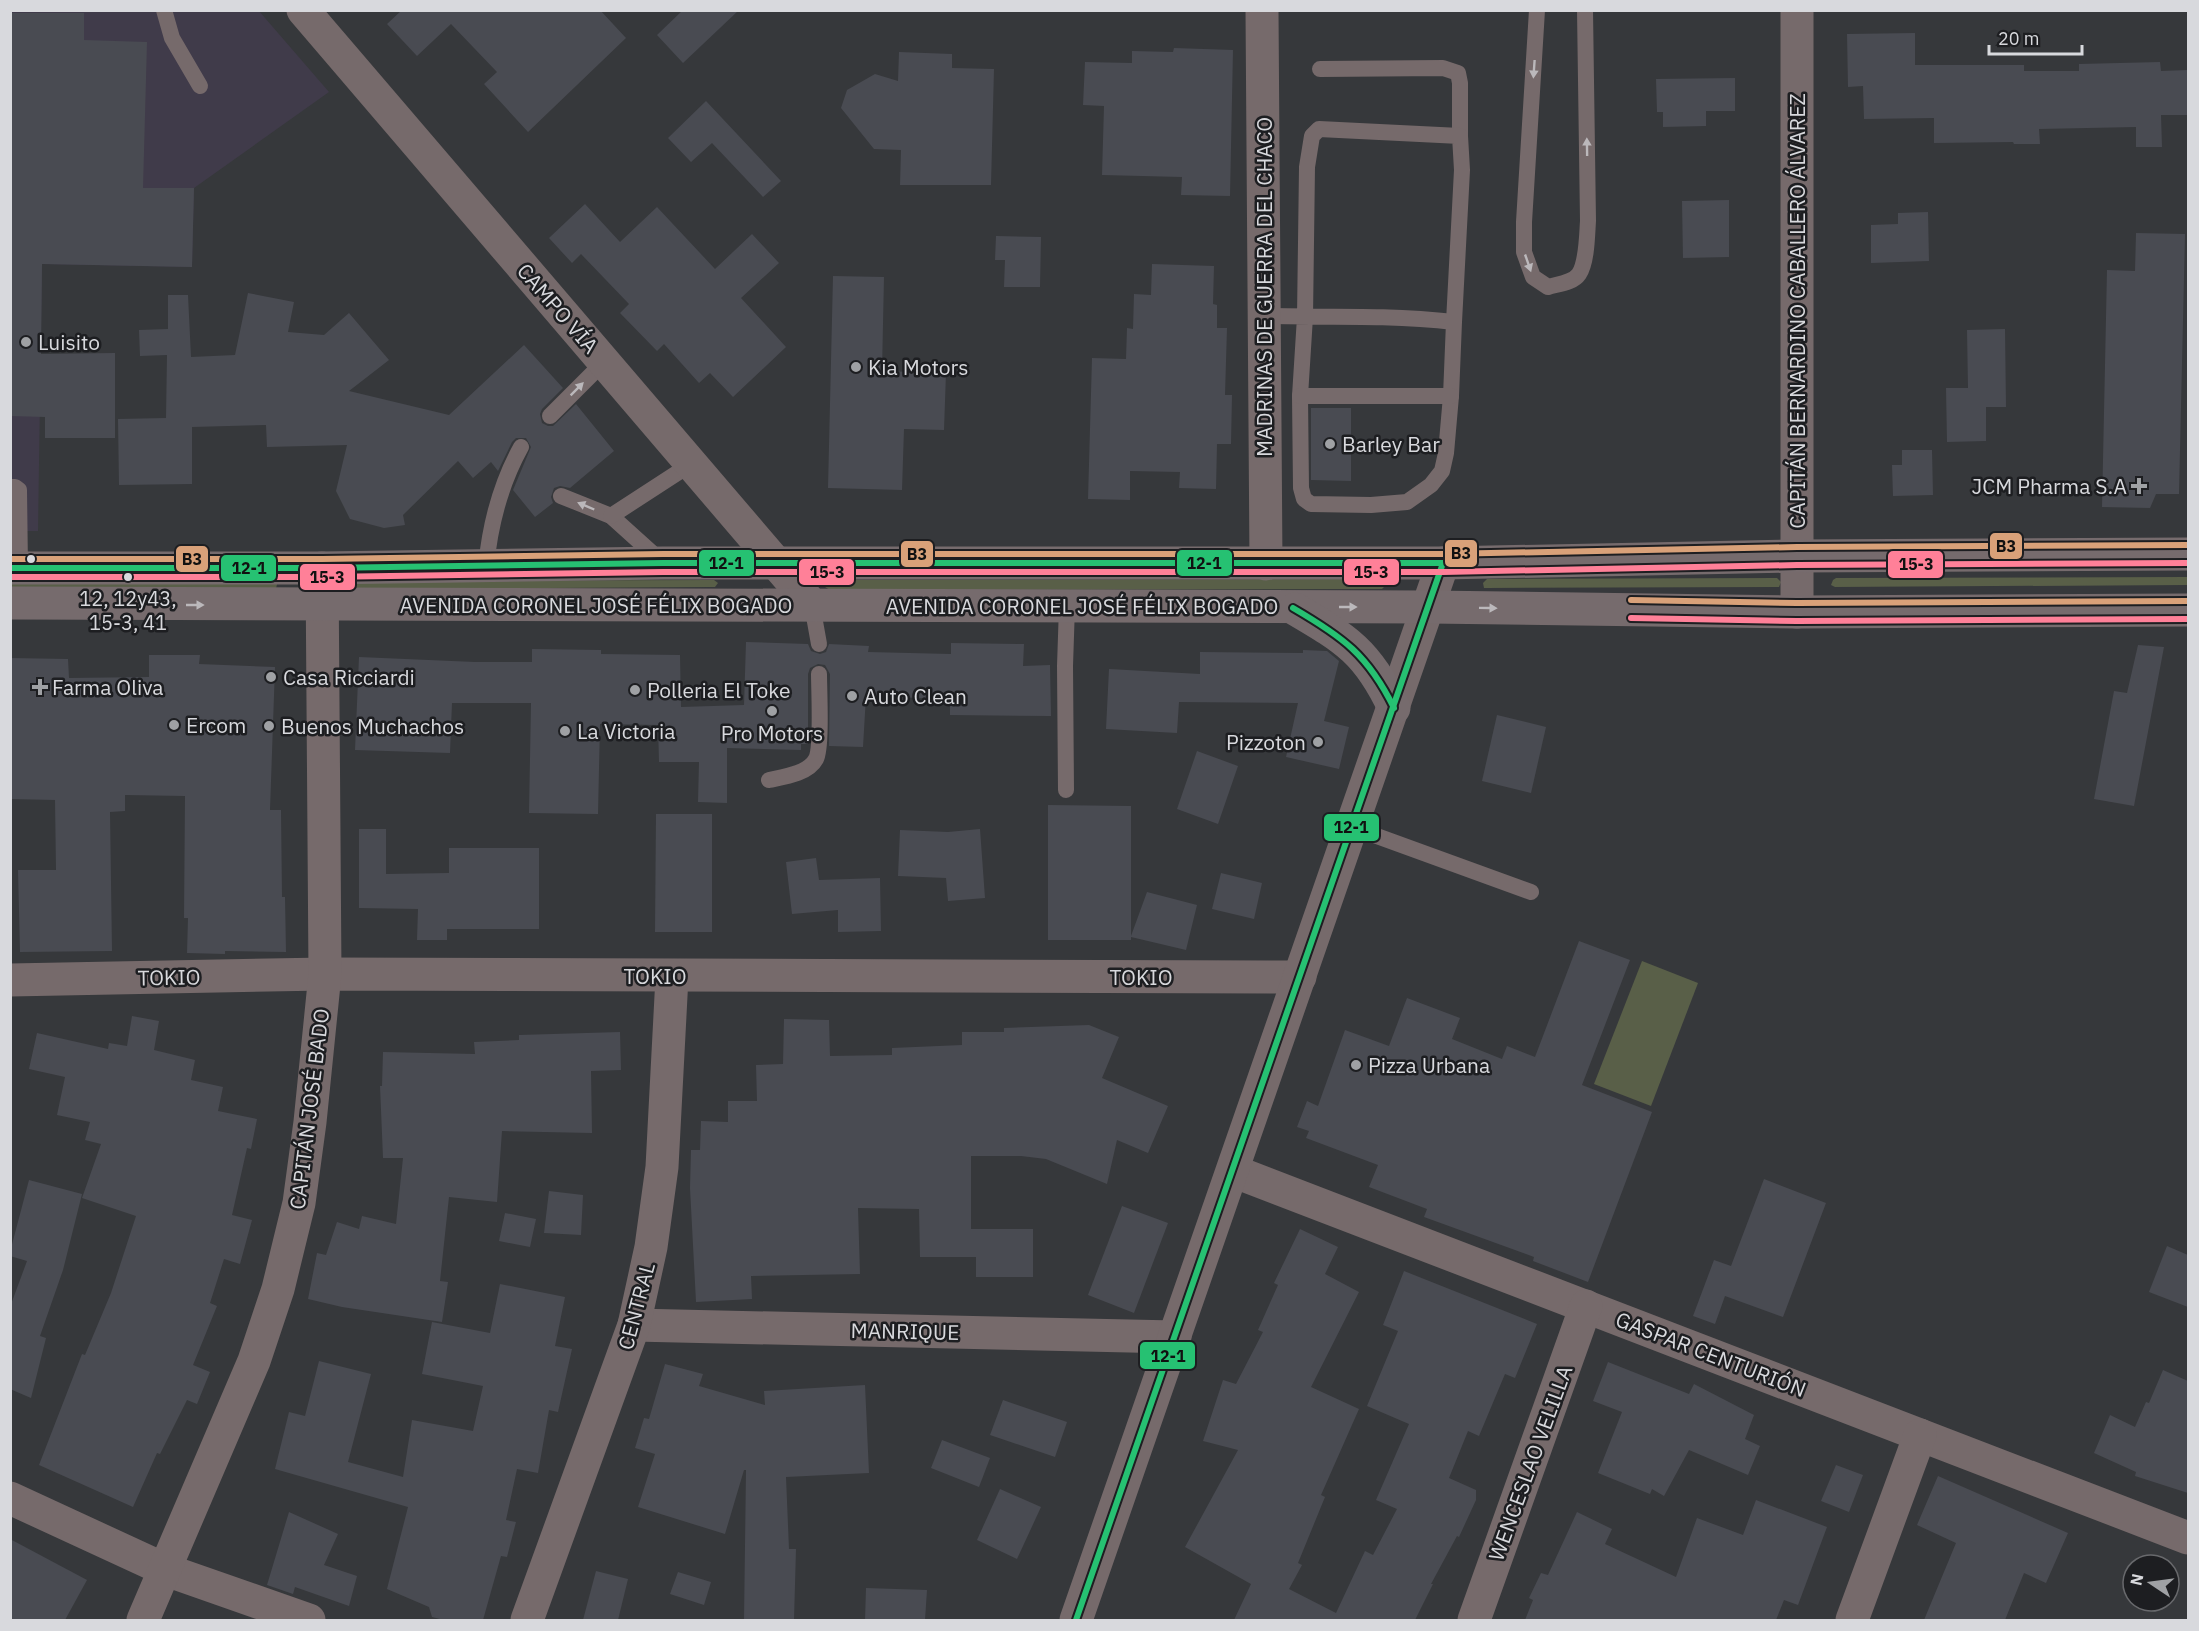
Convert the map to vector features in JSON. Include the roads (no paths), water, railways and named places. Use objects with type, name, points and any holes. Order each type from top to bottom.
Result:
[{"type":"main road","name":"AVENIDA CORONEL JOSÉ FÉLIX BOGADO","points":[[15,568],[486,567],[663,563],[1443,563],[1797,556],[2188,554]]},
{"type":"main road","points":[[15,568],[15,603]]},
{"type":"main road","name":"AVENIDA CORONEL JOSÉ FÉLIX BOGADO","points":[[15,603],[1429,607],[1797,612],[2188,610]]},
{"type":"main road","points":[[1293,608],[1352,645],[1379,677],[1394,708]]},
{"type":"street","name":"CAMPO VÍA","points":[[303,10],[812,605]]},
{"type":"street","name":"MADRINAS DE GUERRA DEL CHACO","points":[[1262,10],[1266,564]]},
{"type":"street","name":"CAPITÁN BERNARDINO CABALLERO ÁLVAREZ","points":[[1797,10],[1797,612]]},
{"type":"street","points":[[1076,1620],[1443,563]]},
{"type":"street","name":"CAPITÁN JOSÉ BADO","points":[[143,1620],[255,1361],[278,1289],[299,1203],[325,974],[322,568]]},
{"type":"street","name":"TOKIO","points":[[10,980],[325,974],[1300,977]]},
{"type":"street","name":"CENTRAL","points":[[527,1620],[634,1325],[651,1247],[662,1167],[672,976]]},
{"type":"street","name":"GASPAR CENTURIÓN","points":[[1233,1171],[2188,1538]]},
{"type":"street","name":"WENCESLAO VELILLA","points":[[1474,1620],[1586,1306]]},
{"type":"street","name":"MANRIQUE","points":[[634,1325],[1175,1337]]},
{"type":"street","points":[[1852,1620],[1920,1435]]},
{"type":"street","points":[[10,1498],[166,1570],[309,1620]]},
{"type":"lane","points":[[164,10],[172,38],[200,86]]},
{"type":"lane","points":[[1537,10],[1524,252],[1533,277],[1548,287],[1569,282],[1579,274],[1586,249],[1588,220],[1585,10]]},
{"type":"lane","points":[[1320,69],[1443,68],[1458,73],[1462,170],[1451,396],[1446,453],[1442,471],[1431,485],[1407,502],[1371,505],[1311,504],[1304,499],[1301,488],[1300,396],[1305,317],[1307,167],[1312,136],[1319,129],[1460,135]]},
{"type":"lane","points":[[1264,316],[1426,319],[1454,322]]},
{"type":"lane","points":[[550,416],[604,362]]},
{"type":"lane","points":[[1300,396],[1451,396]]},
{"type":"lane","points":[[486,567],[495,512],[513,475],[520,447]]},
{"type":"lane","points":[[610,516],[692,464]]},
{"type":"lane","points":[[10,487],[20,490],[15,568]]},
{"type":"lane","points":[[561,496],[610,516],[663,563]]},
{"type":"lane","points":[[812,605],[819,644]]},
{"type":"lane","points":[[1066,790],[1067,606]]},
{"type":"lane","points":[[769,780],[789,776],[806,769],[816,759],[819,738],[819,674]]},
{"type":"lane","points":[[1352,827],[1531,892]]},
{"type":"place","name":"Luisito","points":[[26,342]]},
{"type":"place","name":"Kia Motors","points":[[856,367]]},
{"type":"place","name":"Barley Bar","points":[[1330,444]]},
{"type":"place","name":"JCM Pharma S.A","points":[[2139,486]]},
{"type":"place","name":"12, 12y43, 15-3, 41","points":[[128,577]]},
{"type":"place","name":"Casa Ricciardi","points":[[271,677]]},
{"type":"place","name":"Farma Oliva","points":[[40,687]]},
{"type":"place","name":"Polleria El Toke","points":[[635,690]]},
{"type":"place","name":"Auto Clean","points":[[852,696]]},
{"type":"place","name":"Pro Motors","points":[[772,711]]},
{"type":"place","name":"Ercom","points":[[174,725]]},
{"type":"place","name":"Buenos Muchachos","points":[[269,726]]},
{"type":"place","name":"La Victoria","points":[[565,731]]},
{"type":"place","name":"Pizzoton","points":[[1318,742]]},
{"type":"place","name":"Pizza Urbana","points":[[1356,1065]]}]
